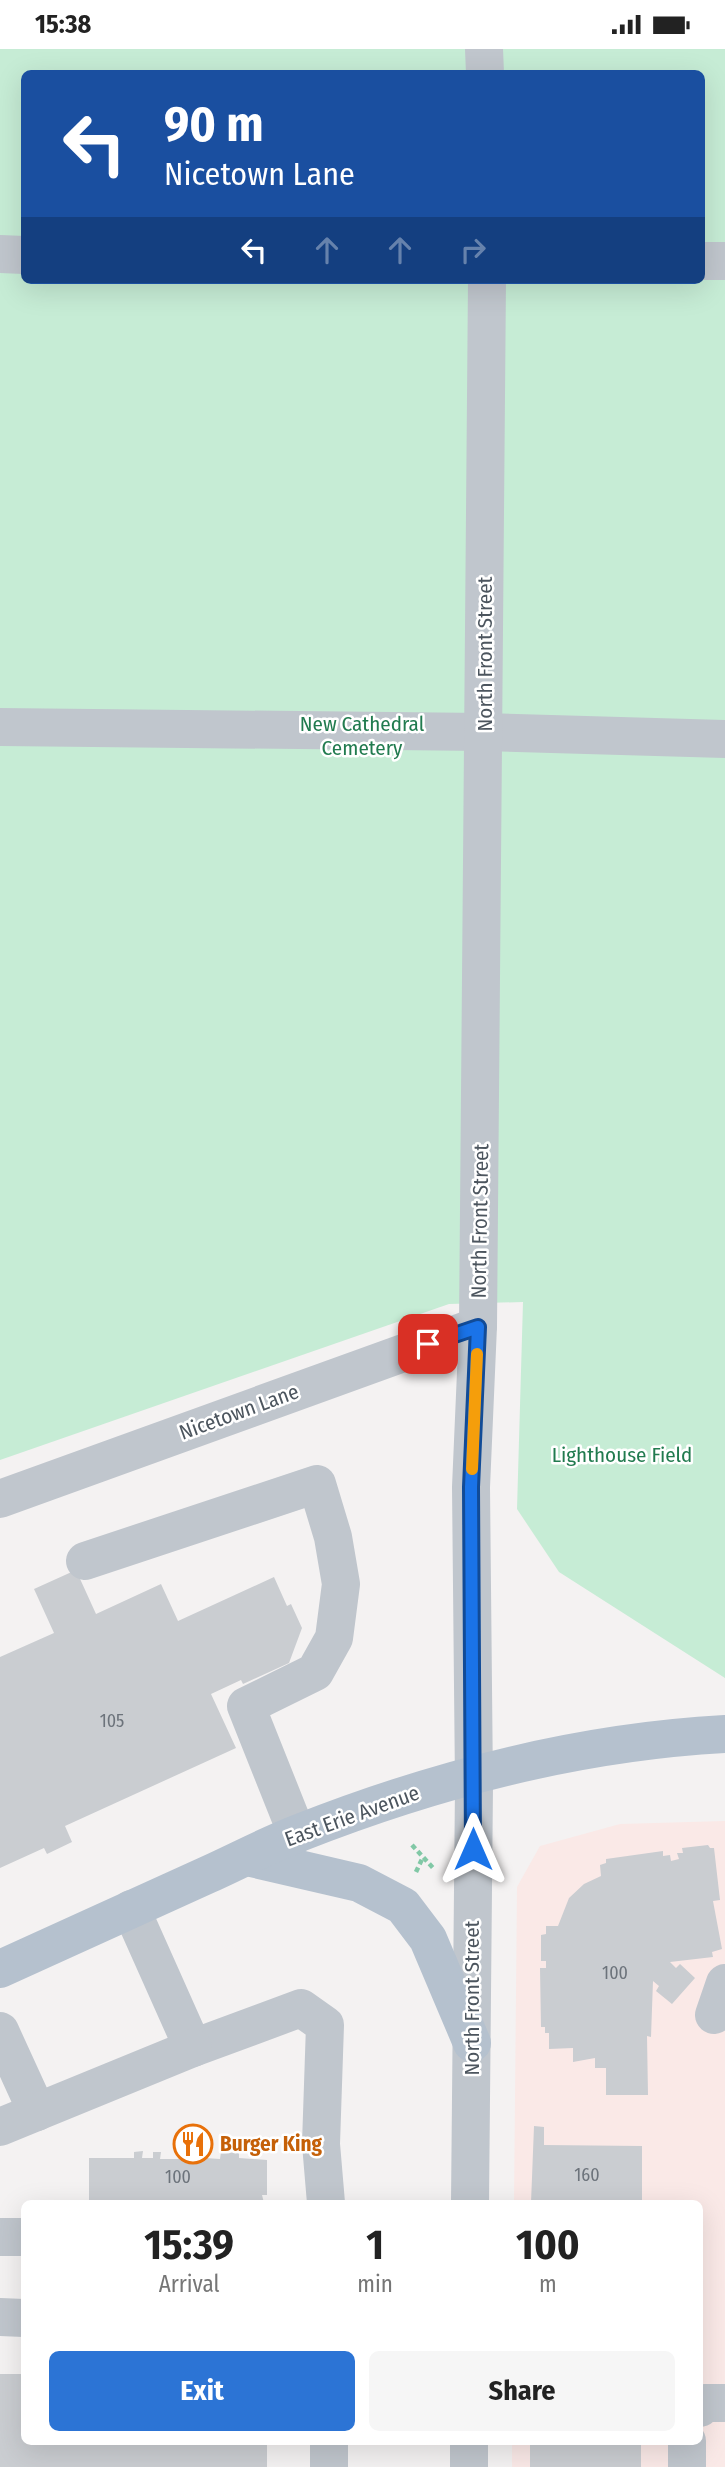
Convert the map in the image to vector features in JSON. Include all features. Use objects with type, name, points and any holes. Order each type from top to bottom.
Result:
[{"type":"main road","name":"East Erie Avenue","points":[[0,1969],[297,1833],[398,1796],[474,1774],[597,1747],[674,1737],[725,1734]]},
{"type":"main road","points":[[247,1857],[359,1883],[403,1906],[428,1938],[472,2043]]},
{"type":"street","points":[[484,49],[485,70]]},
{"type":"street","points":[[0,254],[21,255]]},
{"type":"street","points":[[705,261],[725,261]]},
{"type":"street","name":"North Front Street","points":[[470,2200],[474,1774],[471,1487],[478,1327],[487,284]]},
{"type":"street","points":[[0,727],[484,732],[725,739]]},
{"type":"street","name":"Nicetown Lane","points":[[0,1499],[478,1327]]},
{"type":"street","points":[[85,1561],[317,1484],[333,1537],[341,1584],[334,1638],[315,1672],[246,1706],[297,1833]]},
{"type":"street","points":[[131,1909],[193,2047]]},
{"type":"street","points":[[0,2127],[193,2047],[301,2008],[325,2025],[321,2144],[326,2200]]},
{"type":"street","points":[[0,2031],[37,2112]]},
{"type":"street","points":[[0,2237],[21,2237]]},
{"type":"street","points":[[0,2317],[21,2318]]},
{"type":"street","points":[[703,2405],[725,2403]]},
{"type":"street","points":[[329,2445],[329,2467]]},
{"type":"street","points":[[469,2445],[469,2467]]},
{"type":"street","points":[[687,2445],[687,2467]]},
{"type":"path","points":[[412,1845],[436,1871]]},
{"type":"shaded area","points":[[725,1821],[725,2467],[512,2467],[512,2445],[703,2445],[703,2200],[514,2200],[517,1887],[540,1846],[620,1824]]},
{"type":"green space","name":"New Cathedral Cemetery","points":[[0,49],[725,49],[725,1678],[559,1572],[517,1509],[523,1302],[449,1304],[0,1460]]},
{"type":"building","points":[[76,1570],[96,1614],[161,1584],[178,1621],[274,1577],[287,1606],[291,1604],[302,1628],[289,1663],[243,1684],[241,1680],[211,1694],[236,1748],[65,1826],[72,1842],[47,1854],[44,1848],[0,1868],[0,1657],[54,1633],[34,1589]]},
{"type":"building","points":[[708,1845],[714,1848],[720,1900],[713,1901],[722,1949],[712,1952],[713,1957],[670,1962],[676,1968],[680,1964],[695,1978],[672,2004],[656,1991],[659,1986],[653,1981],[651,2037],[647,2036],[648,2095],[606,2095],[606,2068],[595,2068],[595,2058],[573,2062],[573,2048],[549,2049],[549,2033],[545,2033],[545,2027],[541,2027],[540,1968],[546,1968],[546,1961],[541,1961],[541,1935],[546,1934],[546,1926],[558,1926],[569,1898],[584,1884],[601,1876],[600,1865],[606,1863],[606,1859],[663,1851],[663,1856],[670,1855],[671,1861],[679,1859],[677,1853],[683,1853],[682,1848]]},
{"type":"building","points":[[534,2126],[544,2127],[544,2145],[642,2146],[642,2200],[531,2200]]},
{"type":"building","points":[[184,2146],[205,2147],[205,2158],[220,2159],[221,2152],[239,2153],[239,2158],[267,2160],[267,2195],[262,2195],[263,2200],[89,2200],[89,2158],[134,2158],[134,2152],[143,2151],[142,2158],[153,2158],[153,2152],[161,2152],[160,2159],[184,2159]]},
{"type":"building","points":[[0,2374],[21,2374],[21,2445],[267,2445],[267,2467],[0,2467]]},
{"type":"building","points":[[530,2445],[641,2445],[641,2467],[530,2467]]},
{"type":"slow traffic","points":[[472,1469],[477,1354]]},
{"type":"place","name":"Burger King","points":[[193,2144]]},
{"type":"route","points":[[428,1344],[478,1327],[471,1487],[473,1849]]},
{"type":"park label","name":"Lighthouse Field","points":[[622,1455]]}]
